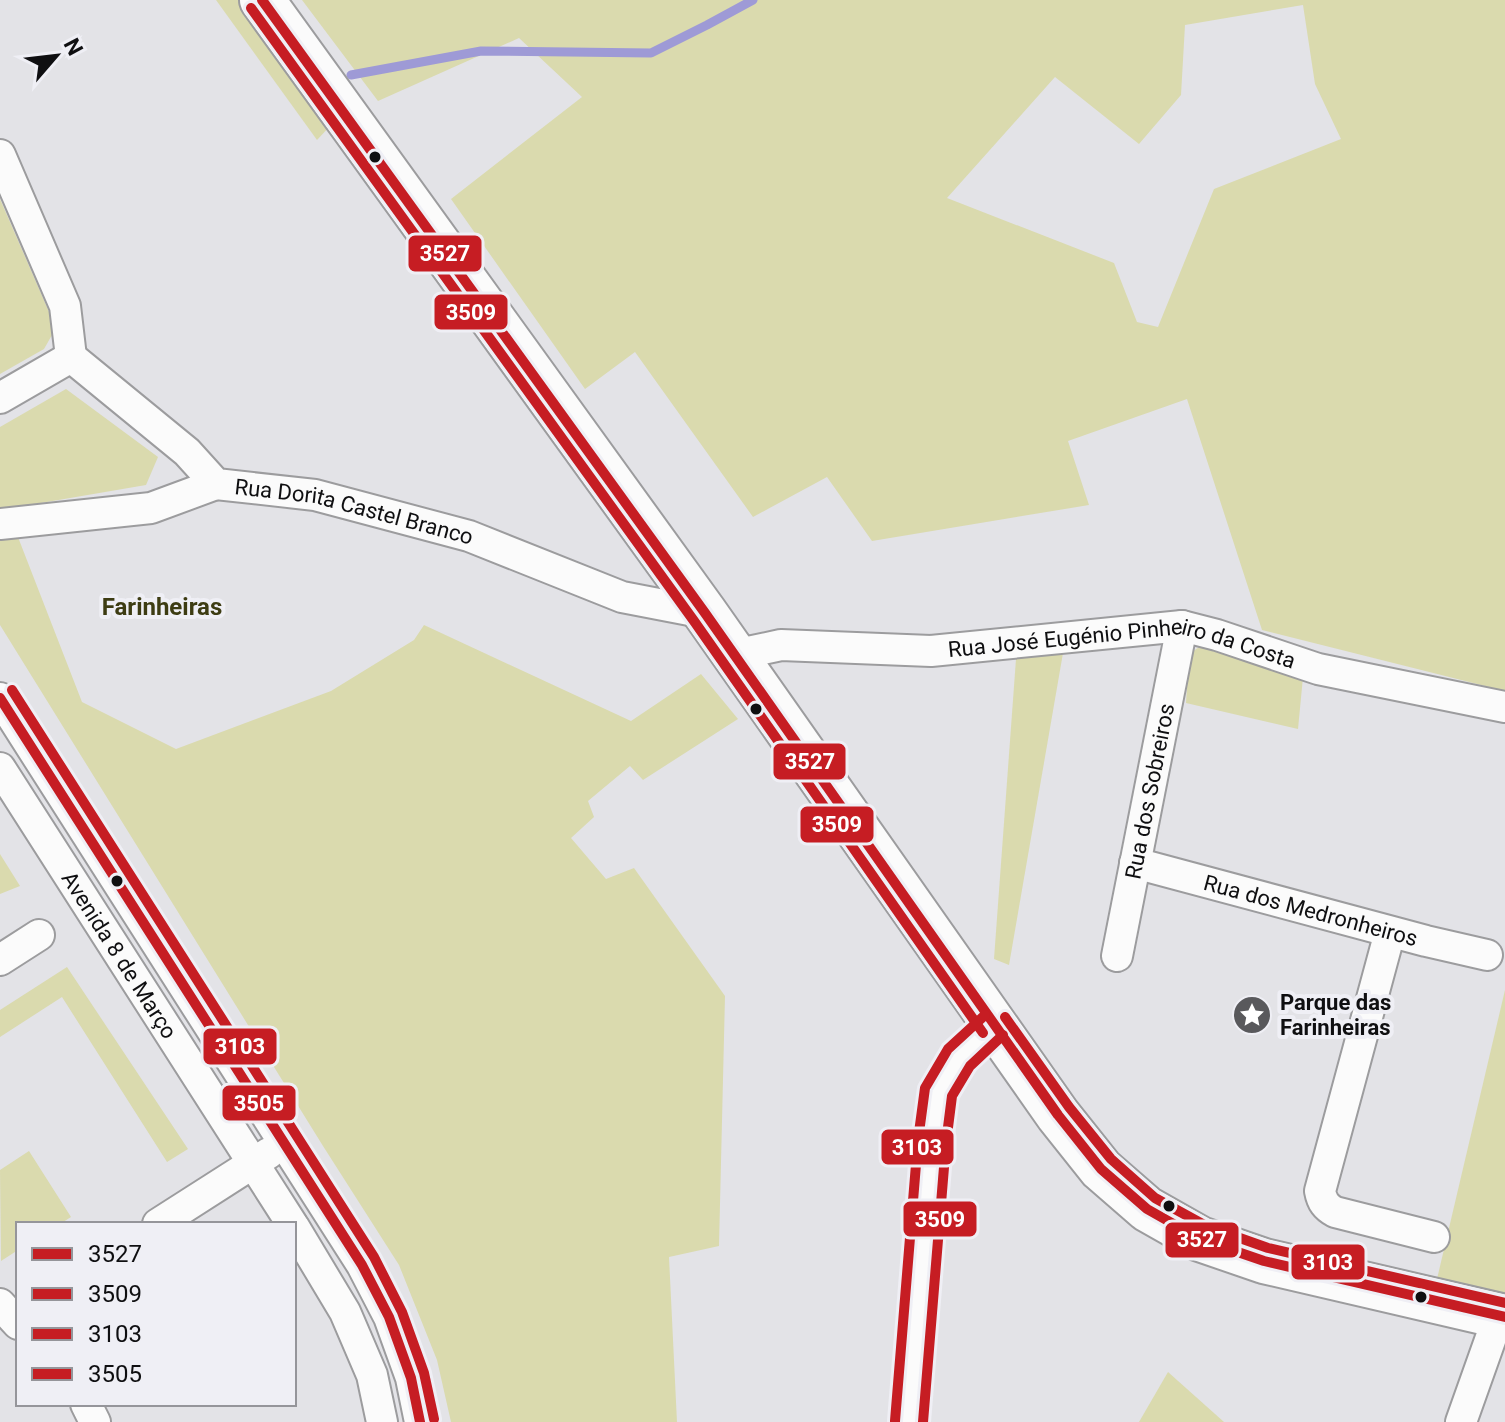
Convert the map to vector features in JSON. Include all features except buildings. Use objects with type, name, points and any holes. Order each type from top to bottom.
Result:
[{"type":"main road","points":[[262,0],[705,613],[1058,1115],[1101,1169],[1147,1209],[1200,1239],[1264,1261],[1502,1316]]},
{"type":"street","points":[[0,155],[65,306],[71,357],[0,398]]},
{"type":"street","name":"Rua Dorita Castel Branco","points":[[71,357],[187,452],[216,484],[315,495],[469,536],[622,597],[705,613]]},
{"type":"street","points":[[0,524],[151,508],[216,484]]},
{"type":"street","name":"Rua José Eugénio Pinheiro da Costa","points":[[734,655],[781,645],[931,651],[1182,626],[1318,669],[1505,707]]},
{"type":"street","name":"Rua dos Sobreiros","points":[[1117,956],[1182,626]]},
{"type":"street","name":"Avenida 8 de Março","points":[[0,698],[362,1265],[389,1317],[411,1378],[420,1422]]},
{"type":"street","name":"Avenida 8 de Março","points":[[0,768],[290,1222]]},
{"type":"street","name":"Rua dos Medronheiros","points":[[1135,863],[1487,955]]},
{"type":"street","points":[[1390,932],[1320,1191],[1322,1200],[1335,1212],[1434,1237]]},
{"type":"street","points":[[0,960],[39,935]]},
{"type":"street","points":[[909,1422],[932,1141],[939,1091],[959,1057],[994,1025]]},
{"type":"street","points":[[161,1222],[284,1143]]},
{"type":"street","name":"Avenida 8 de Março","points":[[296,1231],[345,1312],[372,1375],[382,1422]]},
{"type":"street","points":[[1461,1422],[1502,1316]]},
{"type":"green space","points":[[216,0],[240,0],[331,125],[317,140]]},
{"type":"green space","points":[[302,0],[1505,0],[1505,691],[1262,630],[1187,399],[1068,441],[1089,505],[872,541],[827,477],[753,517],[635,352],[585,389],[451,199],[582,97],[519,38],[378,101]],"holes":[[[1303,5],[1315,84],[1341,139],[1214,189],[1158,327],[1137,322],[1114,263],[947,198],[1055,77],[1139,144],[1181,95],[1185,25]]]},
{"type":"green space","points":[[0,199],[56,328],[44,349],[0,374]]},
{"type":"green space","points":[[66,389],[158,457],[146,485],[0,510],[0,427]]},
{"type":"green space","points":[[16,532],[82,702],[176,749],[331,691],[414,640],[424,625],[631,721],[701,674],[738,719],[643,780],[630,766],[588,801],[594,817],[571,838],[606,879],[634,868],[725,996],[719,1246],[669,1257],[677,1422],[451,1422],[437,1360],[399,1265],[0,625],[0,533]]},
{"type":"green space","points":[[1202,645],[1303,677],[1298,729],[1186,703],[1189,654]]},
{"type":"green space","points":[[1063,653],[1009,965],[994,959],[1016,659]]},
{"type":"green space","points":[[0,854],[20,886],[0,894]]},
{"type":"green space","points":[[67,967],[188,1149],[167,1162],[62,997],[0,1037],[0,1010]]},
{"type":"green space","points":[[1505,990],[1505,1294],[1437,1279]]},
{"type":"green space","points":[[29,1151],[71,1217],[63,1222],[16,1222],[16,1251],[1,1261],[0,1170]]},
{"type":"green space","points":[[1168,1372],[1224,1422],[1139,1422]]},
{"type":"waterway","points":[[351,75],[481,51],[651,53],[753,0]]},
{"type":"transit line","name":"3527","points":[[262,0],[705,613],[1058,1115],[1101,1169],[1147,1209],[1200,1239],[1264,1261],[1505,1317]]},
{"type":"transit line","name":"3509","points":[[251,8],[694,621],[983,1033]]},
{"type":"transit line","name":"3103","points":[[12,690],[374,1257],[402,1312],[424,1373],[434,1419]]},
{"type":"transit line","name":"3505","points":[[0,698],[362,1265],[389,1317],[411,1378],[420,1422]]},
{"type":"transit line","name":"3103","points":[[895,1421],[925,1088],[948,1049],[985,1015]]},
{"type":"transit line","name":"3103","points":[[1005,1017],[1069,1107],[1111,1159],[1155,1198],[1206,1226],[1268,1248],[1505,1303]]},
{"type":"transit line","name":"3509","points":[[923,1422],[952,1096],[970,1066],[1003,1035]]},
{"type":"place","name":"Parque das Farinheiras","points":[[1252,1015]]},
{"type":"district","name":"Farinheiras","points":[[162,607]]}]
